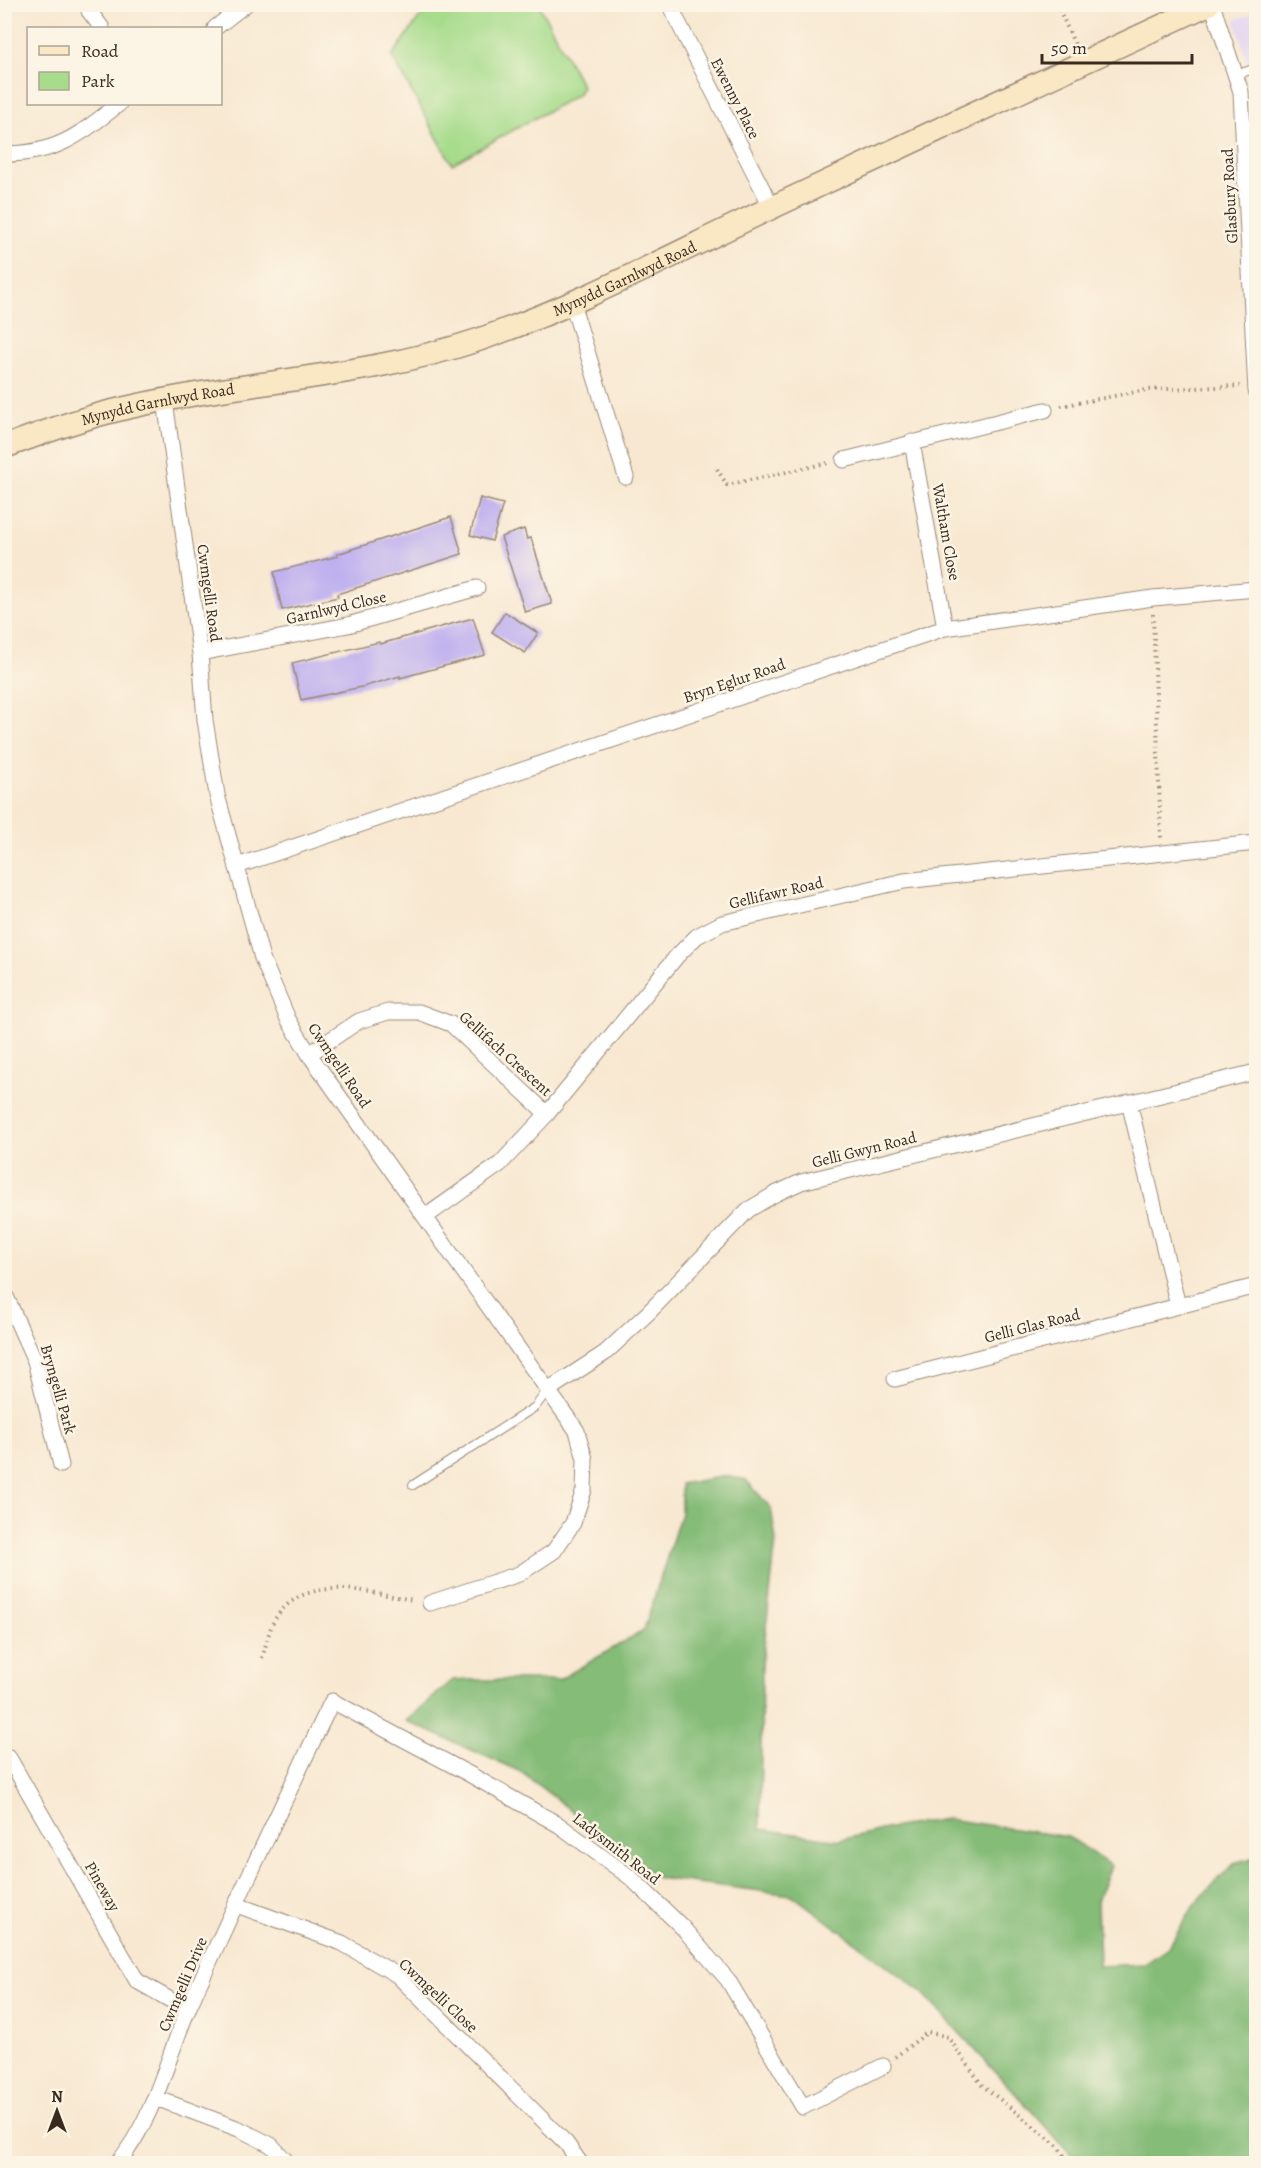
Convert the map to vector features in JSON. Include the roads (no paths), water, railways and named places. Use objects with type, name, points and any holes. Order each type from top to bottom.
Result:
[{"type":"street","points":[[88,4],[89,11],[101,27]]},
{"type":"street","points":[[217,27],[246,4]]},
{"type":"street","name":"Ewenny Place","points":[[669,4],[772,208]]},
{"type":"street","name":"Mynydd Garnlwyd Road","points":[[4,447],[60,426],[111,411],[410,360],[478,340],[578,302],[772,208],[1210,4]]},
{"type":"street","name":"Glasbury Road","points":[[1210,4],[1241,92],[1257,391]]},
{"type":"street","points":[[4,154],[32,153],[53,148],[74,137],[118,105]]},
{"type":"street","points":[[572,303],[626,477]]},
{"type":"street","name":"Cwmgelli Road","points":[[165,401],[200,653],[205,720],[217,795],[262,958],[288,1019],[309,1054],[577,1431],[585,1459],[584,1490],[573,1523],[554,1551],[519,1574],[430,1603]]},
{"type":"street","points":[[844,460],[1045,410]]},
{"type":"street","name":"Waltham Close","points":[[912,442],[945,628]]},
{"type":"street","name":"Garnlwyd Close","points":[[200,653],[348,625],[477,588]]},
{"type":"street","name":"Bryn Eglur Road","points":[[237,866],[945,628],[1153,598],[1257,589]]},
{"type":"street","name":"Gellifawr Road","points":[[424,1217],[500,1164],[547,1114],[677,956],[698,936],[722,923],[904,881],[1257,843]]},
{"type":"street","name":"Gellifach Crescent","points":[[309,1054],[359,1021],[388,1012],[419,1012],[451,1024],[547,1114]]},
{"type":"street","name":"Gelli Gwyn Road","points":[[548,1390],[605,1353],[649,1312],[748,1210],[801,1182],[1257,1072]]},
{"type":"street","points":[[1129,1102],[1178,1306]]},
{"type":"street","name":"Gelli Glas Road","points":[[895,1379],[1257,1286]]},
{"type":"street","name":"Bryngelli Park","points":[[4,1292],[35,1361],[61,1465]]},
{"type":"street","name":"Cwmgelli Drive","points":[[117,2163],[128,2151],[156,2098],[188,2010],[332,1701]]},
{"type":"street","name":"Ladysmith Road","points":[[332,1701],[559,1825],[631,1878],[682,1927],[728,1980],[802,2107],[883,2066]]},
{"type":"street","name":"Pineway","points":[[9,1758],[137,1981],[188,2010]]},
{"type":"street","name":"Cwmgelli Close","points":[[237,1905],[342,1943],[397,1975],[566,2143],[581,2163]]},
{"type":"street","points":[[156,2098],[239,2129],[271,2145],[289,2163]]},
{"type":"lane","points":[[1236,75],[1257,68]]},
{"type":"lane","points":[[413,1485],[536,1407],[548,1390]]}]
